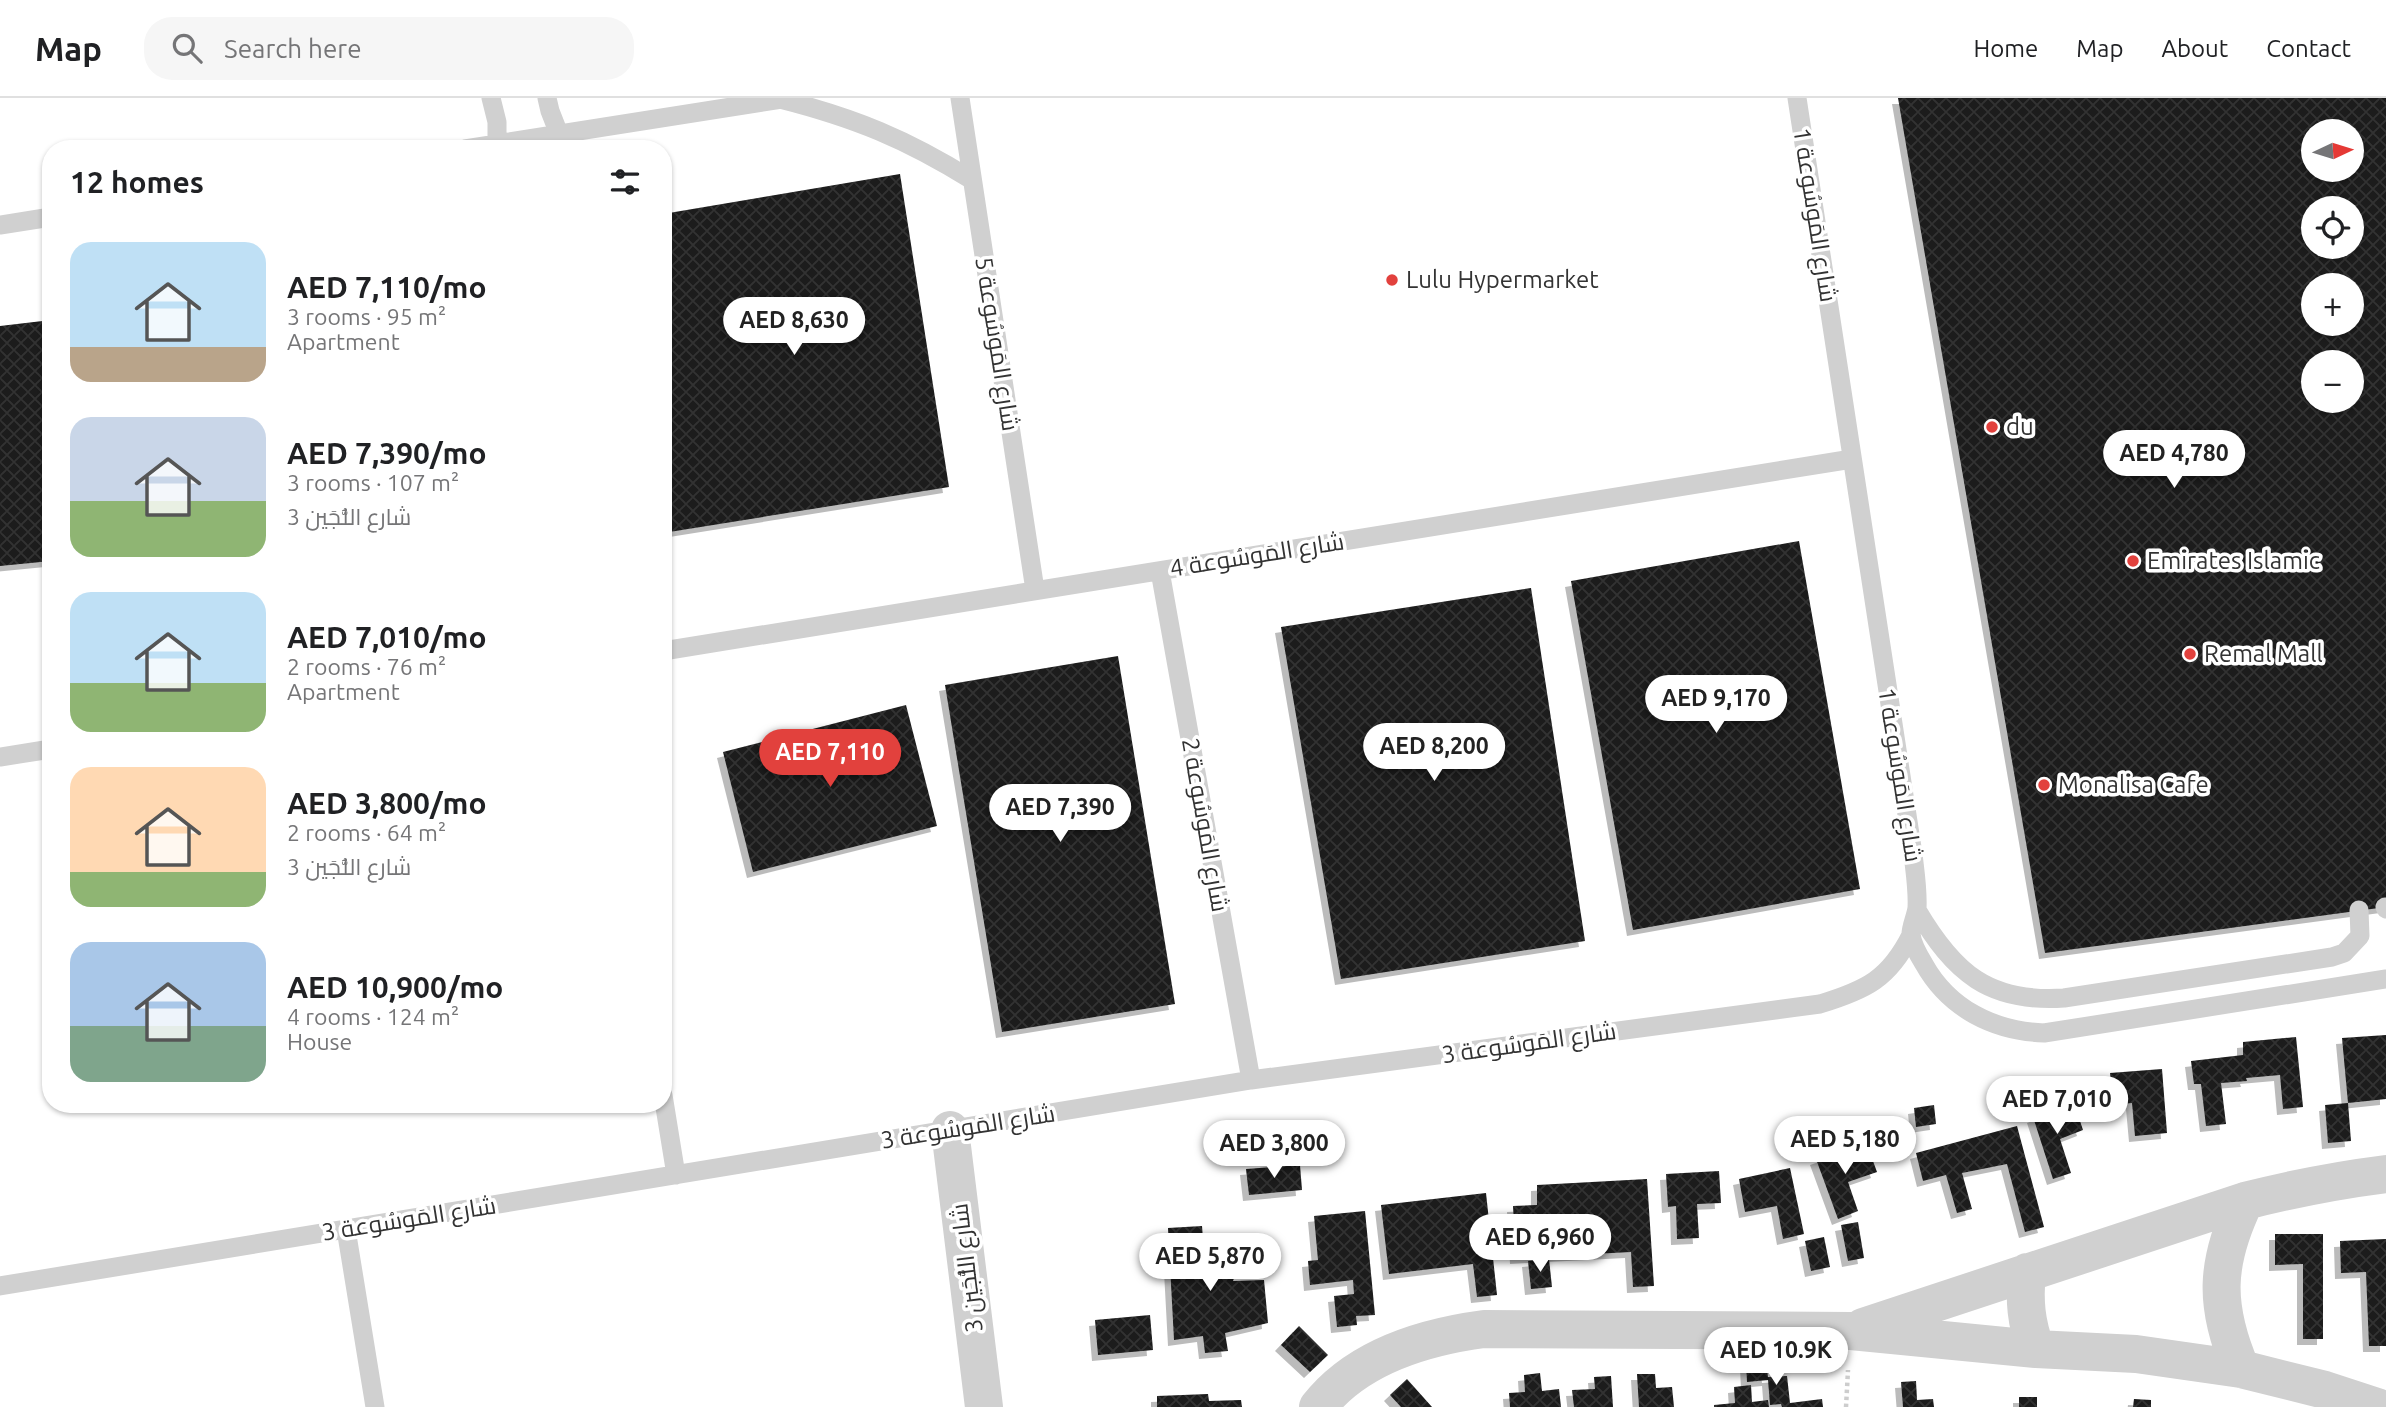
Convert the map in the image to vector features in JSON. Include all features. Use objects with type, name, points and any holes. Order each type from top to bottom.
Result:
[{"type":"street","name":"شارع اللُّجَين 3","points":[[950,1130],[984,1407]]},
{"type":"street","points":[[1851,1331],[2245,1202],[2297,1189],[2386,1174]]},
{"type":"street","points":[[2241,1369],[2230,1344],[2223,1317],[2221,1289],[2224,1259],[2232,1229],[2245,1202]]},
{"type":"street","points":[[2027,1272],[2026,1313],[2029,1332],[2036,1349]]},
{"type":"street","points":[[1318,1407],[1328,1395],[1373,1362],[1427,1339],[1484,1329],[1851,1331],[2036,1349],[2136,1354],[2241,1369],[2325,1390],[2377,1407]]},
{"type":"lane","points":[[491,98],[497,122],[497,140]]},
{"type":"lane","points":[[547,98],[559,134]]},
{"type":"lane","name":"شارع المَوسُوعة 5","points":[[960,98],[1035,590]]},
{"type":"lane","name":"شارع المَوسُوعة 1","points":[[1797,98],[1913,854],[1917,910],[1911,934]]},
{"type":"lane","points":[[522,140],[784,99],[880,130],[927,152],[972,180]]},
{"type":"lane","points":[[0,225],[42,218]]},
{"type":"lane","name":"شارع المَوسُوعة 4","points":[[672,650],[1852,459]]},
{"type":"lane","name":"شارع المَوسُوعة 2","points":[[1160,570],[1251,1080]]},
{"type":"lane","points":[[0,757],[42,750]]},
{"type":"lane","points":[[1917,910],[1939,946],[1975,980],[1996,991],[2041,999],[2078,996],[2332,957],[2344,953],[2360,936],[2359,910]]},
{"type":"lane","points":[[1911,934],[1927,970],[1953,1000],[1987,1021],[2024,1032],[2063,1032],[2386,979]]},
{"type":"lane","name":"شارع المَوسُوعة 3","points":[[0,1286],[1251,1080],[1820,1004],[1865,989],[1885,974],[1900,956],[1911,934]]},
{"type":"lane","points":[[666,1113],[676,1175]]},
{"type":"lane","points":[[346,1229],[375,1407]]},
{"type":"building","name":"Remal Mall","points":[[1898,98],[2386,98],[2386,907],[2045,953]]},
{"type":"building","points":[[900,174],[949,487],[672,532],[672,212]]},
{"type":"building","points":[[42,321],[42,562],[0,566],[0,326]]},
{"type":"building","points":[[1799,541],[1860,889],[1633,930],[1571,581]]},
{"type":"building","points":[[1531,588],[1585,941],[1341,979],[1281,627]]},
{"type":"building","points":[[1118,656],[1175,1004],[1002,1032],[945,685]]},
{"type":"building","points":[[906,705],[937,826],[753,872],[723,752]]},
{"type":"building","points":[[2386,1035],[2386,1099],[2348,1103],[2342,1038]]},
{"type":"building","points":[[2296,1037],[2303,1107],[2283,1109],[2280,1075],[2246,1078],[2247,1081],[2221,1083],[2226,1124],[2206,1126],[2201,1084],[2194,1084],[2191,1061],[2243,1055],[2243,1042]]},
{"type":"building","points":[[2162,1069],[2167,1133],[2135,1136],[2132,1103],[2113,1105],[2110,1073]]},
{"type":"building","points":[[2031,1094],[2032,1110],[2017,1111],[2015,1096]]},
{"type":"building","points":[[2074,1103],[2083,1130],[2060,1139],[2071,1173],[2053,1179],[2033,1117]]},
{"type":"building","points":[[2348,1103],[2351,1141],[2328,1143],[2325,1105]]},
{"type":"building","points":[[1934,1105],[1936,1124],[1916,1127],[1914,1108]]},
{"type":"building","points":[[2017,1126],[2044,1227],[2025,1232],[2007,1164],[1962,1173],[1972,1209],[1957,1213],[1946,1175],[1923,1181],[1916,1153]]},
{"type":"building","points":[[1866,1142],[1877,1172],[1848,1182],[1858,1211],[1838,1219],[1816,1159]]},
{"type":"building","points":[[1300,1165],[1302,1190],[1249,1195],[1246,1169]]},
{"type":"building","points":[[1790,1168],[1804,1234],[1783,1239],[1777,1206],[1745,1212],[1739,1179]]},
{"type":"building","points":[[1719,1171],[1721,1203],[1697,1204],[1699,1238],[1677,1239],[1676,1206],[1668,1207],[1666,1174]]},
{"type":"building","points":[[1647,1179],[1654,1286],[1633,1287],[1631,1252],[1516,1258],[1513,1206],[1537,1205],[1537,1185]]},
{"type":"building","points":[[1486,1193],[1497,1295],[1477,1297],[1473,1264],[1389,1274],[1381,1205]]},
{"type":"building","points":[[1365,1211],[1375,1315],[1356,1316],[1357,1325],[1337,1327],[1334,1296],[1354,1294],[1353,1280],[1310,1285],[1308,1261],[1318,1260],[1314,1216]]},
{"type":"building","points":[[1858,1222],[1864,1258],[1848,1261],[1841,1225]]},
{"type":"building","points":[[1202,1226],[1205,1262],[1221,1257],[1236,1273],[1233,1281],[1264,1280],[1268,1323],[1225,1333],[1228,1351],[1205,1353],[1203,1336],[1174,1340],[1168,1228]]},
{"type":"building","points":[[2275,1234],[2323,1234],[2323,1339],[2303,1339],[2303,1264],[2275,1265]]},
{"type":"building","points":[[1824,1237],[1830,1267],[1811,1271],[1805,1241]]},
{"type":"building","points":[[2386,1239],[2386,1346],[2369,1346],[2366,1272],[2341,1273],[2340,1241]]},
{"type":"building","points":[[1549,1259],[1552,1287],[1531,1289],[1528,1261]]},
{"type":"building","points":[[1150,1315],[1153,1350],[1098,1355],[1095,1320]]},
{"type":"building","points":[[1299,1326],[1328,1355],[1310,1372],[1281,1345]]},
{"type":"building","points":[[1766,1361],[1768,1377],[1787,1376],[1790,1403],[1822,1399],[1823,1407],[1770,1405],[1768,1380],[1747,1382],[1746,1363]]},
{"type":"building","points":[[1540,1373],[1542,1391],[1559,1389],[1561,1407],[1510,1407],[1509,1393],[1525,1392],[1524,1375]]},
{"type":"building","points":[[1637,1374],[1655,1374],[1656,1388],[1672,1387],[1674,1407],[1639,1407]]},
{"type":"building","points":[[1611,1376],[1613,1407],[1574,1407],[1572,1390],[1595,1389],[1594,1377]]},
{"type":"building","points":[[1407,1379],[1432,1407],[1401,1407],[1390,1395]]},
{"type":"building","points":[[1916,1381],[1917,1400],[1933,1399],[1934,1407],[1903,1407],[1901,1382]]},
{"type":"building","points":[[1751,1385],[1752,1402],[1768,1400],[1769,1407],[1714,1407],[1735,1403],[1734,1387]]},
{"type":"building","points":[[1208,1394],[1209,1401],[1241,1400],[1242,1407],[1157,1407],[1157,1396]]},
{"type":"building","points":[[2019,1397],[2037,1397],[2037,1407],[2019,1407]]},
{"type":"building","points":[[2134,1399],[2151,1400],[2151,1407],[2133,1407]]},
{"type":"place","name":"Lulu Hypermarket","points":[[1392,280]]},
{"type":"place","name":"du","points":[[1992,427]]},
{"type":"place","name":"Emirates Islamic","points":[[2133,561]]},
{"type":"place","name":"Remal Mall","points":[[2190,654]]},
{"type":"place","name":"Monalisa Cafe","points":[[2044,785]]}]
